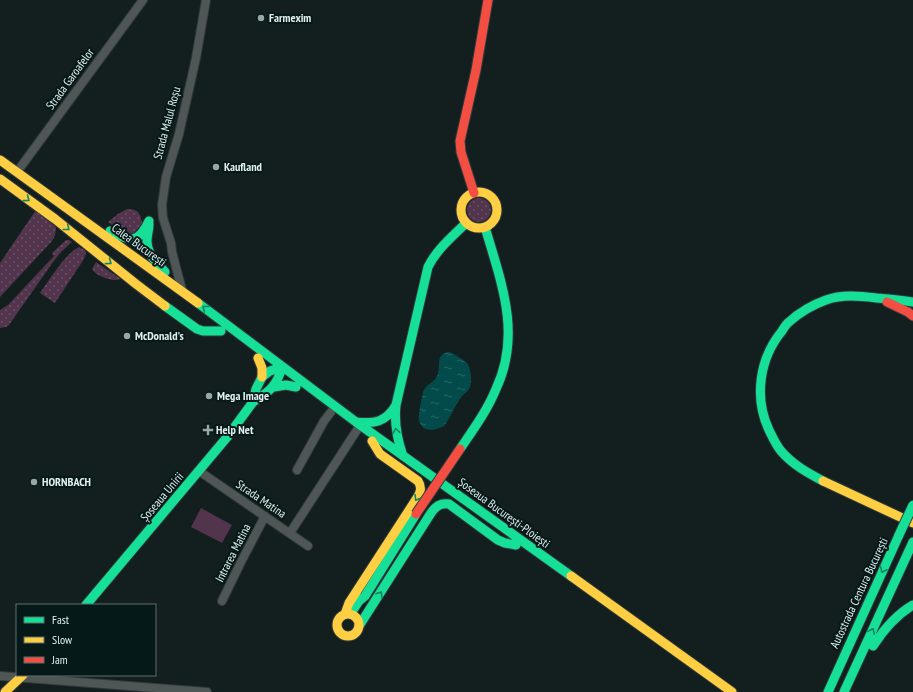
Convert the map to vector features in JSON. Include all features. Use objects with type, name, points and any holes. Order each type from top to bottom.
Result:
[{"type":"main road","points":[[474,193],[461,152],[460,141],[478,63],[488,0]]},
{"type":"main road","name":"Calea București","points":[[0,160],[183,292],[260,355]]},
{"type":"main road","name":"Calea București","points":[[0,169],[221,331],[260,355]]},
{"type":"main road","points":[[0,178],[197,330],[221,331]]},
{"type":"main road","points":[[483,192],[487,194],[496,204],[497,210],[494,220],[486,227],[475,228],[470,226],[461,215],[461,206],[466,198],[474,193],[483,192]]},
{"type":"main road","points":[[69,209],[122,237],[129,239],[142,235],[149,220],[148,245],[150,254],[154,261],[183,292]]},
{"type":"main road","points":[[403,456],[396,432],[396,406],[430,262],[441,247],[466,223]]},
{"type":"main road","points":[[353,619],[359,601],[365,596],[416,514],[486,408],[502,375],[510,340],[508,308],[486,227]]},
{"type":"main road","points":[[913,302],[852,295],[840,296],[826,300],[804,310],[783,327],[774,340],[766,354],[759,387],[763,419],[773,441],[789,460],[811,475],[913,523]]},
{"type":"main road","points":[[877,298],[892,304],[913,316]]},
{"type":"main road","points":[[260,355],[262,377]]},
{"type":"main road","name":"Șoseaua București-Ploiești","points":[[260,355],[357,426],[403,456],[732,692]]},
{"type":"main road","points":[[262,377],[267,372],[279,370],[278,381],[274,387]]},
{"type":"main road","name":"Șoseaua București-Ploiești","points":[[279,370],[296,386],[332,412],[357,426],[372,441],[720,692]]},
{"type":"main road","name":"Șoseaua Unirii","points":[[253,402],[256,389],[262,377]]},
{"type":"main road","points":[[274,387],[286,385],[296,386]]},
{"type":"main road","name":"Șoseaua Unirii","points":[[87,604],[228,436],[253,402],[274,387]]},
{"type":"main road","points":[[357,426],[375,423],[382,420],[389,415],[396,406]]},
{"type":"main road","points":[[353,619],[349,603],[418,498],[422,488],[418,481],[380,454],[372,441]]},
{"type":"main road","points":[[353,619],[437,505],[444,503],[449,504],[498,540],[516,545]]},
{"type":"main road","name":"Autostrada Centura București","points":[[828,692],[913,505]]},
{"type":"main road","points":[[844,692],[913,542]]},
{"type":"main road","points":[[849,681],[885,628],[896,617],[913,605]]},
{"type":"main road","points":[[5,692],[21,677]]},
{"type":"street","name":"Strada Garoafelor","points":[[17,172],[143,0]]},
{"type":"street","name":"Strada Malul Roșu","points":[[183,292],[164,218],[162,198],[196,58],[206,0]]},
{"type":"street","points":[[154,261],[165,261],[172,252]]},
{"type":"street","points":[[297,470],[320,428],[332,412]]},
{"type":"street","points":[[290,533],[357,426]]},
{"type":"street","name":"Strada Matina","points":[[199,471],[308,546]]},
{"type":"street","name":"Intrarea Matina","points":[[222,600],[265,516]]},
{"type":"street","points":[[0,676],[21,677],[108,688],[207,692]]},
{"type":"shaded area","points":[[479,198],[488,201],[491,210],[488,219],[479,222],[470,219],[467,210],[470,201]]},
{"type":"shaded area","points":[[127,209],[138,212],[141,217],[142,224],[134,233],[124,233],[108,222]]},
{"type":"shaded area","points":[[36,210],[56,227],[54,238],[0,297],[0,263]]},
{"type":"shaded area","points":[[66,240],[72,242],[53,262],[9,325],[0,328],[0,310],[8,305],[54,256],[52,253]]},
{"type":"shaded area","points":[[79,247],[85,250],[86,253],[84,259],[55,303],[40,293],[63,261]]},
{"type":"shaded area","points":[[96,262],[121,279],[109,279],[94,272],[92,269]]},
{"type":"shaded area","points":[[201,508],[232,525],[222,543],[191,527]]},
{"type":"water","points":[[448,352],[467,363],[471,375],[470,387],[462,396],[444,426],[429,430],[420,424],[419,420],[423,392],[437,376],[441,356]]},
{"type":"traffic: fast","points":[[110,231],[123,237],[133,239],[141,234],[149,221]]},
{"type":"traffic: fast","points":[[403,456],[396,431],[396,405],[428,267],[440,249],[466,223]]},
{"type":"traffic: fast","points":[[149,224],[147,246],[153,258],[165,272]]},
{"type":"traffic: fast","points":[[460,449],[480,420],[496,389],[504,369],[508,348],[506,308],[497,268],[485,227]]},
{"type":"traffic: fast","points":[[823,481],[801,468],[781,451],[764,418],[761,405],[761,379],[768,354],[774,342],[785,326],[797,315],[816,304],[832,298],[851,296],[913,302]]},
{"type":"traffic: fast","points":[[198,303],[356,422],[571,576]]},
{"type":"traffic: fast","points":[[165,306],[197,329],[203,331],[221,331]]},
{"type":"traffic: fast","points":[[282,367],[278,379],[272,388],[253,402],[256,389],[262,377],[270,371],[282,367]]},
{"type":"traffic: fast","points":[[274,387],[286,385],[296,387]]},
{"type":"traffic: fast","points":[[87,604],[228,436],[253,402]]},
{"type":"traffic: fast","points":[[356,422],[369,423],[379,421],[388,415],[396,405]]},
{"type":"traffic: fast","points":[[359,626],[431,513],[438,506],[449,504],[498,540],[516,545]]},
{"type":"traffic: fast","points":[[899,535],[913,505]]},
{"type":"traffic: fast","points":[[353,610],[359,601],[365,596],[416,514]]},
{"type":"traffic: fast","points":[[828,692],[899,535]]},
{"type":"traffic: fast","points":[[844,692],[913,542]]},
{"type":"traffic: fast","points":[[873,646],[891,623],[901,613],[913,605]]},
{"type":"traffic: slow","points":[[0,160],[198,303]]},
{"type":"traffic: slow","points":[[0,179],[55,219],[165,306]]},
{"type":"traffic: slow","points":[[483,192],[492,197],[496,203],[497,210],[496,217],[492,223],[483,228],[475,228],[466,223],[462,217],[461,206],[466,197],[472,193],[483,192]]},
{"type":"traffic: slow","points":[[258,358],[262,368],[262,377]]},
{"type":"traffic: slow","points":[[345,614],[349,603],[417,498],[420,490],[418,481],[380,454],[372,441]]},
{"type":"traffic: slow","points":[[823,481],[913,523]]},
{"type":"traffic: slow","points":[[571,576],[732,692]]},
{"type":"traffic: slow","points":[[348,614],[356,617],[359,625],[356,633],[348,636],[340,633],[337,625],[340,617],[348,614]]},
{"type":"traffic: slow","points":[[5,692],[22,676]]},
{"type":"traffic: jam","points":[[474,193],[461,152],[460,141],[476,70],[488,0]]},
{"type":"traffic: jam","points":[[887,302],[913,316]]},
{"type":"traffic: jam","points":[[416,514],[460,449]]},
{"type":"place","name":"Farmexim","points":[[261,18]]},
{"type":"place","name":"Kaufland","points":[[216,167]]},
{"type":"place","name":"McDonald's","points":[[127,336]]},
{"type":"place","name":"Mega Image","points":[[209,396]]},
{"type":"place","name":"Help Net","points":[[208,430]]},
{"type":"place","name":"HORNBACH","points":[[34,482]]}]
